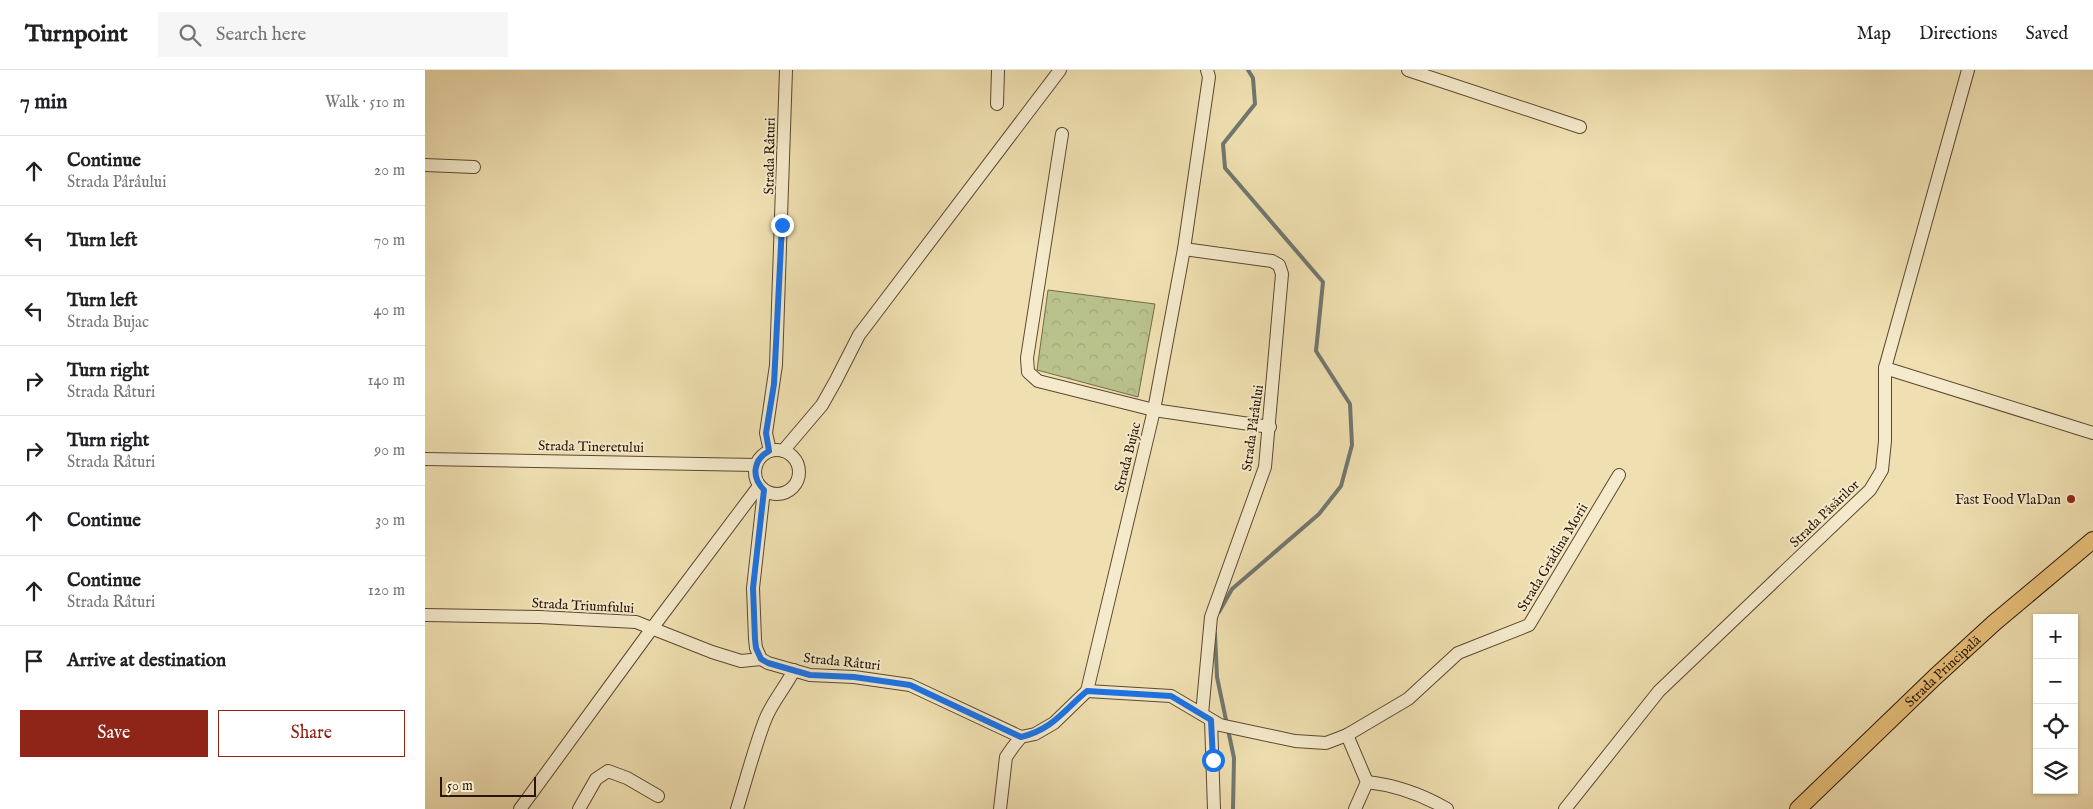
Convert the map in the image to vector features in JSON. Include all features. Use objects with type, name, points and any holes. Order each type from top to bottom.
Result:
[{"type":"main road","name":"Strada Principală","points":[[1798,809],[1943,670],[2093,540]]},
{"type":"street","name":"Strada Râturi","points":[[769,451],[766,433],[776,365],[786,70]]},
{"type":"street","points":[[997,104],[998,70]]},
{"type":"street","points":[[783,451],[821,404],[835,382],[859,335],[1060,70]]},
{"type":"street","name":"Strada Bujac","points":[[1087,691],[1154,410],[1184,249],[1209,77],[1207,70]]},
{"type":"street","points":[[1408,70],[1580,127]]},
{"type":"street","name":"Strada Păsărilor","points":[[1565,809],[1659,691],[1870,490],[1881,470],[1885,441],[1885,368],[1968,70]]},
{"type":"street","points":[[1062,134],[1027,358],[1028,372],[1038,381],[1154,410],[1270,427]]},
{"type":"street","points":[[425,165],[474,167]]},
{"type":"street","name":"Strada Pârâului","points":[[1184,249],[1272,261],[1279,265],[1282,274],[1265,467],[1211,617],[1211,720],[1214,809]]},
{"type":"street","points":[[1885,368],[2093,432]]},
{"type":"street","points":[[761,659],[756,648],[753,588],[762,488],[755,472],[759,459],[769,451],[783,451],[792,456],[796,461],[799,474],[789,490],[777,494],[762,488]]},
{"type":"street","name":"Strada Tineretului","points":[[425,458],[756,466]]},
{"type":"street","name":"Strada Grădina Morii","points":[[1087,691],[1171,696],[1211,720],[1240,729],[1295,741],[1326,743],[1347,735],[1408,699],[1458,652],[1529,625],[1619,475]]},
{"type":"street","points":[[520,809],[653,627],[762,488]]},
{"type":"street","name":"Strada Triumfului","points":[[425,615],[636,622],[653,627],[663,634],[741,661],[761,659]]},
{"type":"street","name":"Strada Râturi","points":[[761,659],[768,663],[810,675],[854,677],[910,685],[1021,737]]},
{"type":"street","points":[[737,809],[765,720],[773,703],[787,685],[794,670]]},
{"type":"street","points":[[1000,809],[1006,757],[1021,737],[1035,734],[1054,723],[1087,691]]},
{"type":"street","points":[[1347,735],[1367,782],[1355,809]]},
{"type":"street","points":[[579,809],[596,779],[608,771],[627,778],[658,796]]},
{"type":"street","points":[[1367,782],[1384,784],[1436,803],[1447,809]]},
{"type":"green space","points":[[1048,290],[1155,304],[1138,397],[1037,370]]},
{"type":"waterway","points":[[1219,612],[1232,589],[1319,514],[1341,486],[1352,445],[1350,404],[1316,351],[1323,282],[1225,168],[1223,144],[1255,104],[1253,78],[1248,70]]},
{"type":"waterway","points":[[1215,633],[1217,677],[1234,758],[1233,809]]},
{"type":"place","name":"Fast Food VlaDan","points":[[2071,499]]},
{"type":"route","points":[[782,225],[774,384],[766,433],[769,451],[759,459],[755,472],[759,486],[764,490],[753,588],[756,648],[761,659],[768,663],[810,675],[854,677],[910,685],[1021,737],[1035,734],[1054,723],[1074,701],[1087,691],[1171,696],[1211,720],[1213,760]]}]
